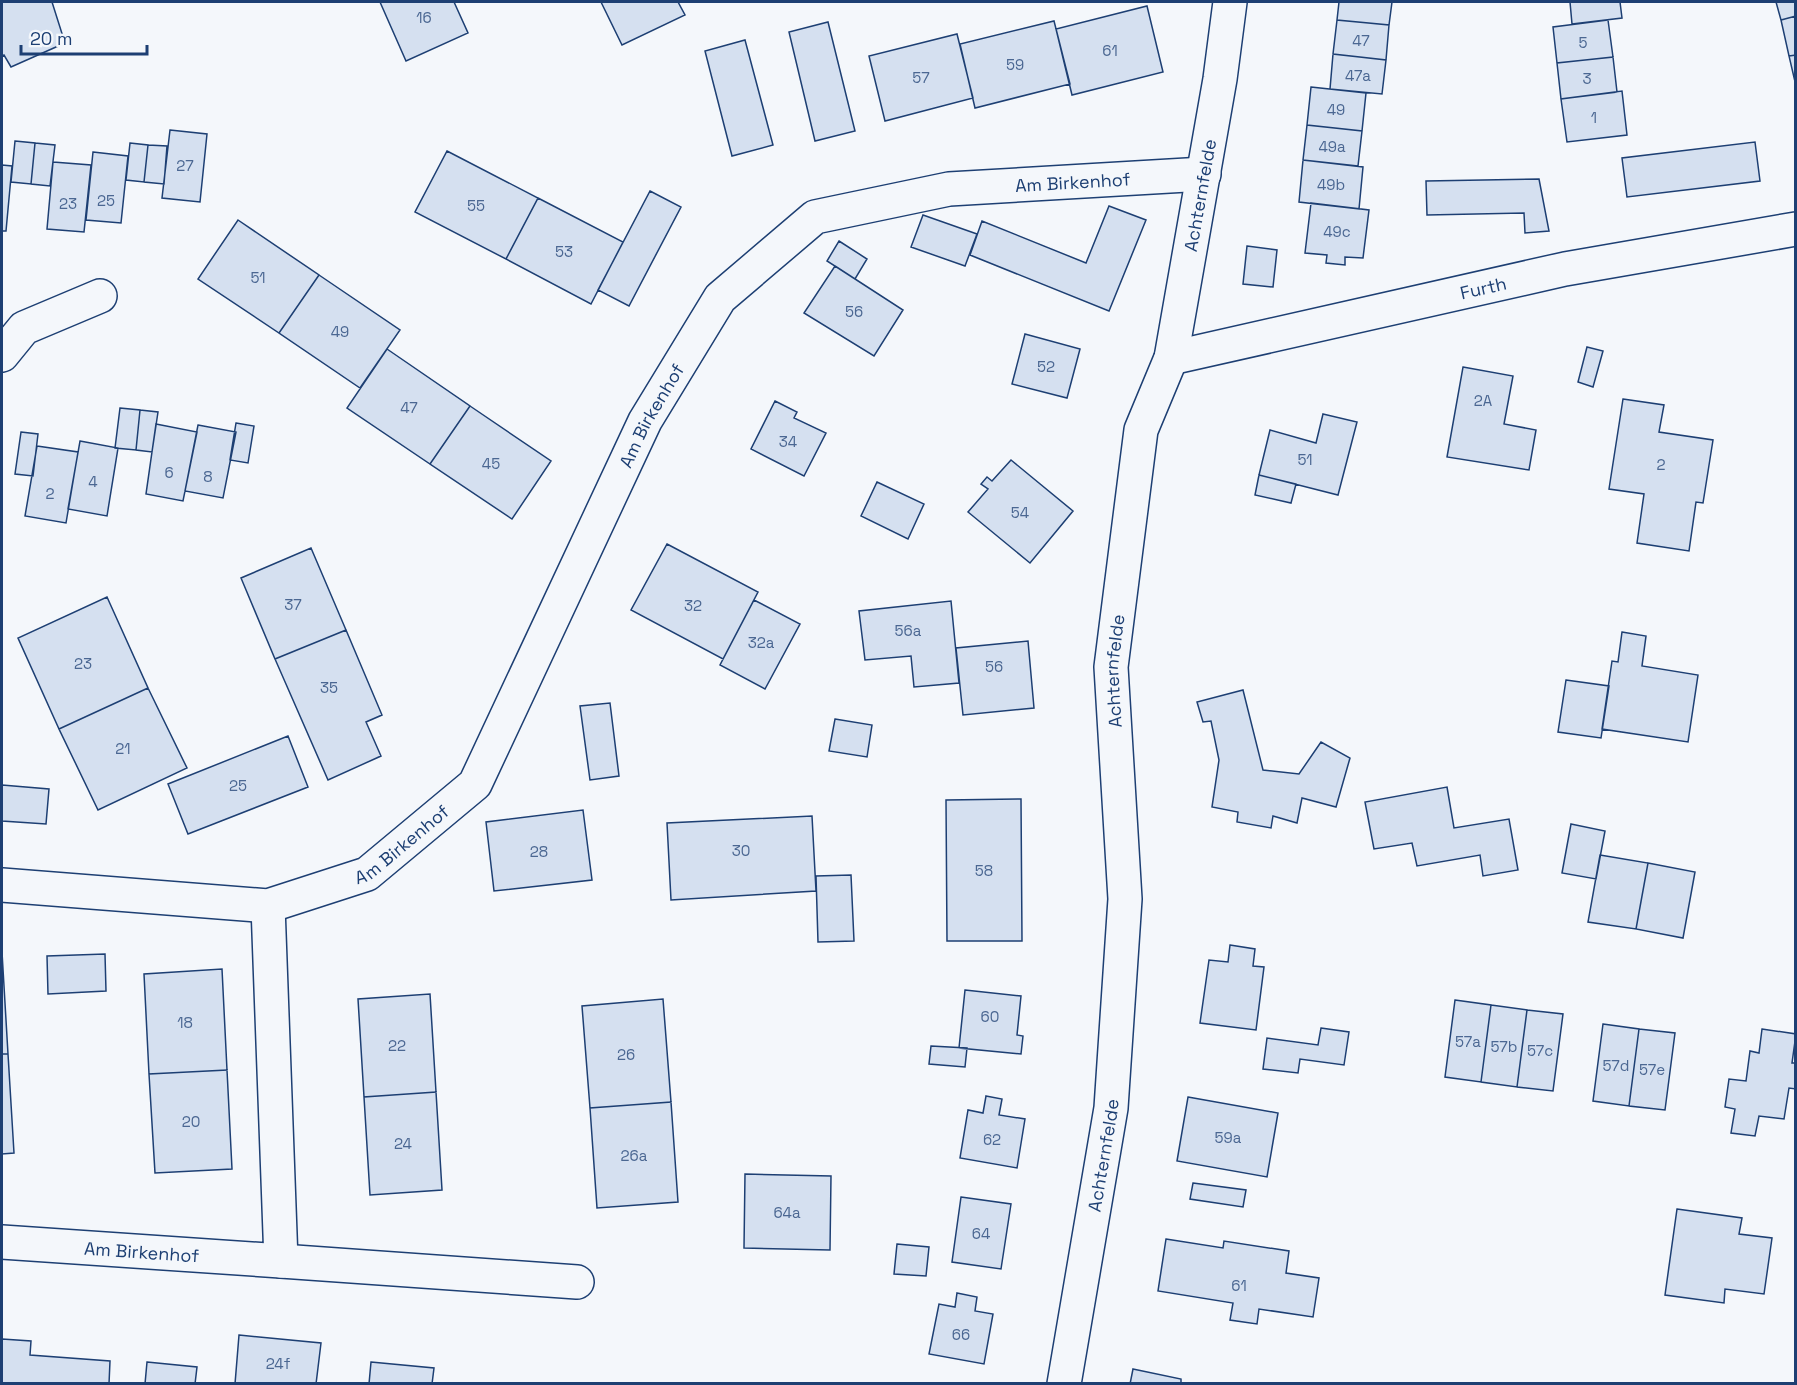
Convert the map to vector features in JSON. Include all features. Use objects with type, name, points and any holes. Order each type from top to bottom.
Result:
[{"type":"street","name":"Achternfelde","points":[[1064,1383],[1111,1108],[1125,899],[1111,668],[1141,430],[1171,358],[1204,174],[1230,2]]},
{"type":"street","name":"Am Birkenhof","points":[[2,885],[268,906],[367,874],[475,784],[645,422],[720,298],[815,217],[949,189],[1204,174]]},
{"type":"street","name":"Furth","points":[[1171,358],[1565,269],[1796,228]]},
{"type":"street","points":[[2,355],[24,328],[100,296]]},
{"type":"street","points":[[268,906],[281,1261]]},
{"type":"street","name":"Am Birkenhof","points":[[2,1242],[577,1282]]},
{"type":"building","points":[[2,2],[52,2],[65,43],[11,67],[4,55],[2,56]]},
{"type":"building","points":[[380,2],[454,2],[468,33],[406,61]]},
{"type":"building","points":[[601,2],[678,2],[685,15],[622,45]]},
{"type":"building","points":[[1339,2],[1392,2],[1389,25],[1337,20]]},
{"type":"building","points":[[1570,2],[1620,2],[1622,18],[1572,24]]},
{"type":"building","points":[[1776,2],[1796,2],[1796,16],[1781,20]]},
{"type":"building","points":[[1147,6],[1163,72],[1072,95],[1056,29]]},
{"type":"building","points":[[1796,16],[1796,55],[1789,56],[1781,20]]},
{"type":"building","points":[[1337,20],[1389,25],[1386,60],[1333,54]]},
{"type":"building","points":[[1608,20],[1613,57],[1557,63],[1553,27]]},
{"type":"building","points":[[1054,21],[1070,84],[975,108],[960,44]]},
{"type":"building","points":[[828,22],[855,131],[815,141],[789,32]]},
{"type":"building","points":[[957,34],[973,98],[885,121],[869,56]]},
{"type":"building","points":[[745,40],[773,145],[732,156],[705,51]]},
{"type":"building","points":[[1333,54],[1386,60],[1382,94],[1330,89]]},
{"type":"building","points":[[1796,55],[1796,86],[1789,56]]},
{"type":"building","points":[[1613,57],[1617,92],[1561,99],[1557,63]]},
{"type":"building","points":[[1311,87],[1366,93],[1362,131],[1307,125]]},
{"type":"building","points":[[1622,91],[1627,135],[1567,142],[1561,99]]},
{"type":"building","points":[[1307,125],[1362,131],[1358,166],[1303,160]]},
{"type":"building","points":[[170,130],[207,134],[200,202],[162,198]]},
{"type":"building","points":[[15,141],[35,143],[31,184],[11,182]]},
{"type":"building","points":[[1755,142],[1760,181],[1627,197],[1622,158]]},
{"type":"building","points":[[35,143],[55,145],[50,186],[31,184]]},
{"type":"building","points":[[130,143],[148,145],[144,182],[126,180]]},
{"type":"building","points":[[148,145],[167,146],[164,184],[144,182]]},
{"type":"building","points":[[447,151],[538,198],[506,259],[415,212]]},
{"type":"building","points":[[93,152],[128,156],[121,223],[86,220]]},
{"type":"building","points":[[1303,160],[1363,167],[1359,209],[1299,202]]},
{"type":"building","points":[[53,162],[91,165],[84,232],[47,229]]},
{"type":"building","points":[[2,165],[12,166],[6,231],[2,231]]},
{"type":"building","points":[[1539,179],[1549,231],[1525,233],[1524,213],[1427,215],[1426,181]]},
{"type":"building","points":[[650,191],[681,207],[629,306],[598,290]]},
{"type":"building","points":[[538,198],[623,242],[591,304],[506,259]]},
{"type":"building","points":[[1311,203],[1369,210],[1363,258],[1345,257],[1345,265],[1326,263],[1327,255],[1305,253]]},
{"type":"building","points":[[1109,206],[1146,220],[1109,311],[970,255],[982,221],[1086,263]]},
{"type":"building","points":[[923,215],[977,234],[965,266],[911,247]]},
{"type":"building","points":[[238,220],[319,275],[279,333],[198,279]]},
{"type":"building","points":[[839,241],[867,259],[855,279],[827,261]]},
{"type":"building","points":[[1247,246],[1277,250],[1273,287],[1243,284]]},
{"type":"building","points":[[835,266],[903,310],[874,356],[804,313]]},
{"type":"building","points":[[319,275],[400,330],[360,388],[279,333]]},
{"type":"building","points":[[1025,334],[1080,349],[1067,398],[1012,384]]},
{"type":"building","points":[[1587,347],[1603,351],[1593,387],[1578,382]]},
{"type":"building","points":[[387,349],[470,406],[430,464],[347,408]]},
{"type":"building","points":[[1463,367],[1513,376],[1504,424],[1536,430],[1529,470],[1447,457]]},
{"type":"building","points":[[1623,399],[1664,405],[1659,432],[1713,440],[1703,503],[1696,502],[1689,551],[1637,543],[1644,494],[1609,489]]},
{"type":"building","points":[[775,401],[797,412],[794,418],[826,433],[804,476],[751,449]]},
{"type":"building","points":[[470,406],[551,461],[512,519],[430,464]]},
{"type":"building","points":[[120,408],[140,410],[136,450],[115,448]]},
{"type":"building","points":[[140,410],[158,412],[152,452],[136,450]]},
{"type":"building","points":[[1323,414],[1357,422],[1338,495],[1259,475],[1270,430],[1316,443]]},
{"type":"building","points":[[236,423],[254,426],[248,463],[230,460]]},
{"type":"building","points":[[156,424],[197,432],[183,501],[146,494]]},
{"type":"building","points":[[198,425],[236,432],[223,498],[185,491]]},
{"type":"building","points":[[21,432],[38,434],[33,476],[15,474]]},
{"type":"building","points":[[80,441],[118,448],[107,516],[68,509]]},
{"type":"building","points":[[37,446],[78,452],[66,523],[25,516]]},
{"type":"building","points":[[1011,460],[1073,511],[1030,563],[968,512],[988,489],[981,484],[987,477],[992,481]]},
{"type":"building","points":[[1259,475],[1296,484],[1291,503],[1255,495]]},
{"type":"building","points":[[877,482],[924,504],[908,539],[861,516]]},
{"type":"building","points":[[667,544],[758,592],[723,659],[631,610]]},
{"type":"building","points":[[311,548],[346,630],[275,659],[241,578]]},
{"type":"building","points":[[107,597],[148,688],[59,729],[18,638]]},
{"type":"building","points":[[754,600],[800,624],[765,689],[720,665]]},
{"type":"building","points":[[951,601],[959,683],[914,687],[911,656],[865,660],[859,611]]},
{"type":"building","points":[[346,630],[382,715],[366,722],[381,756],[328,780],[275,659]]},
{"type":"building","points":[[1622,632],[1646,636],[1642,666],[1698,675],[1688,742],[1602,729],[1612,661],[1618,662]]},
{"type":"building","points":[[1028,641],[1034,708],[963,715],[956,648]]},
{"type":"building","points":[[1566,680],[1609,686],[1601,738],[1558,732]]},
{"type":"building","points":[[148,688],[187,768],[98,810],[59,729]]},
{"type":"building","points":[[1243,690],[1263,770],[1299,774],[1321,742],[1350,758],[1336,807],[1302,798],[1297,823],[1273,816],[1271,828],[1237,822],[1238,812],[1212,807],[1219,760],[1211,721],[1203,722],[1197,702]]},
{"type":"building","points":[[610,703],[619,776],[590,780],[580,706]]},
{"type":"building","points":[[835,719],[872,725],[867,757],[829,751]]},
{"type":"building","points":[[288,736],[308,787],[188,834],[168,784]]},
{"type":"building","points":[[2,785],[49,789],[46,824],[2,821]]},
{"type":"building","points":[[1447,787],[1454,828],[1509,819],[1518,870],[1483,876],[1480,855],[1417,866],[1412,843],[1374,849],[1365,802]]},
{"type":"building","points":[[1021,799],[1022,941],[947,941],[946,800]]},
{"type":"building","points":[[583,810],[592,880],[494,891],[486,822]]},
{"type":"building","points":[[812,816],[816,891],[671,900],[667,823]]},
{"type":"building","points":[[1571,824],[1605,831],[1596,879],[1562,873]]},
{"type":"building","points":[[1600,855],[1648,863],[1636,929],[1588,922]]},
{"type":"building","points":[[1648,863],[1695,872],[1683,938],[1636,929]]},
{"type":"building","points":[[851,875],[854,941],[818,942],[816,876]]},
{"type":"building","points":[[1230,945],[1255,949],[1253,966],[1264,967],[1256,1030],[1200,1023],[1209,960],[1228,962]]},
{"type":"building","points":[[2,952],[8,1054],[2,1054]]},
{"type":"building","points":[[105,954],[106,991],[48,994],[47,956]]},
{"type":"building","points":[[222,969],[227,1070],[149,1074],[144,974]]},
{"type":"building","points":[[965,990],[1021,996],[1017,1035],[1023,1036],[1021,1054],[959,1048]]},
{"type":"building","points":[[430,994],[436,1092],[364,1097],[358,999]]},
{"type":"building","points":[[663,999],[671,1102],[590,1108],[582,1006]]},
{"type":"building","points":[[1455,1000],[1491,1005],[1481,1082],[1445,1077]]},
{"type":"building","points":[[1491,1005],[1527,1010],[1517,1087],[1481,1082]]},
{"type":"building","points":[[1527,1010],[1563,1014],[1553,1091],[1517,1087]]},
{"type":"building","points":[[1603,1024],[1639,1029],[1629,1106],[1593,1101]]},
{"type":"building","points":[[1321,1028],[1349,1032],[1344,1065],[1300,1059],[1298,1073],[1263,1069],[1267,1038],[1318,1045]]},
{"type":"building","points":[[1639,1029],[1675,1033],[1665,1110],[1629,1106]]},
{"type":"building","points":[[1762,1029],[1796,1034],[1792,1063],[1796,1063],[1796,1089],[1789,1088],[1784,1119],[1759,1116],[1755,1136],[1731,1133],[1735,1109],[1725,1107],[1729,1079],[1746,1081],[1750,1051],[1759,1053]]},
{"type":"building","points":[[931,1046],[967,1048],[965,1067],[929,1064]]},
{"type":"building","points":[[2,1054],[8,1054],[14,1153],[2,1154]]},
{"type":"building","points":[[227,1070],[232,1169],[155,1173],[149,1074]]},
{"type":"building","points":[[436,1092],[442,1190],[370,1195],[364,1097]]},
{"type":"building","points":[[986,1096],[1002,1099],[999,1115],[1025,1119],[1017,1168],[960,1158],[968,1110],[983,1113]]},
{"type":"building","points":[[1188,1097],[1278,1113],[1267,1177],[1177,1161]]},
{"type":"building","points":[[671,1102],[678,1202],[597,1208],[590,1108]]},
{"type":"building","points":[[745,1174],[831,1176],[830,1250],[744,1248]]},
{"type":"building","points":[[1193,1183],[1246,1190],[1243,1207],[1190,1199]]},
{"type":"building","points":[[961,1197],[1011,1204],[1001,1269],[952,1262]]},
{"type":"building","points":[[1677,1209],[1742,1218],[1739,1234],[1772,1238],[1764,1294],[1725,1289],[1724,1303],[1665,1295]]},
{"type":"building","points":[[1166,1239],[1223,1248],[1224,1241],[1289,1251],[1286,1273],[1319,1278],[1313,1317],[1259,1309],[1257,1324],[1230,1320],[1233,1303],[1158,1291]]},
{"type":"building","points":[[897,1244],[929,1247],[926,1276],[894,1274]]},
{"type":"building","points":[[957,1293],[977,1297],[975,1311],[993,1314],[984,1364],[929,1354],[939,1304],[955,1307]]},
{"type":"building","points":[[239,1335],[321,1343],[316,1384],[235,1384]]},
{"type":"building","points":[[2,1339],[31,1341],[30,1355],[110,1361],[109,1384],[2,1384]]},
{"type":"building","points":[[147,1362],[197,1367],[195,1384],[145,1384]]},
{"type":"building","points":[[371,1362],[434,1368],[432,1384],[369,1384]]},
{"type":"building","points":[[1133,1369],[1181,1379],[1181,1384],[1130,1384]]}]
